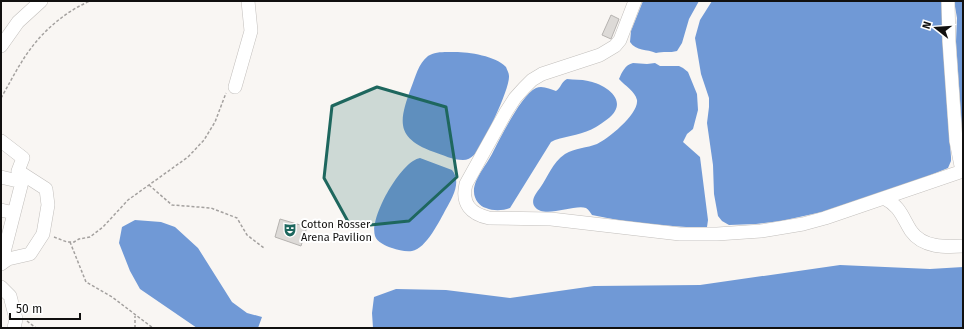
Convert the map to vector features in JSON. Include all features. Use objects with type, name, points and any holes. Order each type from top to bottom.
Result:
[{"type":"street","points":[[1,46],[18,22],[40,1]]},
{"type":"street","points":[[236,87],[251,31],[248,1]]},
{"type":"street","points":[[635,1],[620,40],[615,46],[600,55],[542,74],[532,80],[514,98],[466,184],[464,191],[465,198],[468,206],[473,212],[480,216],[489,218],[550,219],[680,234],[717,234],[761,231],[803,224],[825,218],[962,171],[956,141],[949,41],[948,1]]},
{"type":"street","points":[[1,141],[22,158],[18,171],[25,180]]},
{"type":"street","points":[[1,177],[25,180],[46,189],[48,205],[43,234],[30,254],[8,260],[1,264]]},
{"type":"street","points":[[1,264],[5,233],[14,213],[25,180]]},
{"type":"street","points":[[884,198],[896,206],[912,232],[923,242],[934,246],[963,246]]},
{"type":"street","points":[[1,210],[14,213]]},
{"type":"street","points":[[1,287],[10,296],[16,319],[14,328]]},
{"type":"path","points":[[1,98],[21,63],[36,42],[66,15],[90,1]]},
{"type":"path","points":[[43,234],[70,242],[90,237],[103,227],[128,200],[188,156],[204,140],[215,122],[227,91],[236,87]]},
{"type":"path","points":[[149,185],[172,205],[211,208],[236,218],[247,235],[264,248]]},
{"type":"path","points":[[70,242],[86,282],[112,297],[153,328]]},
{"type":"path","points":[[135,315],[135,328]]},
{"type":"highlighted area","points":[[377,87],[446,107],[457,177],[409,221],[351,227],[324,178],[332,106]]},
{"type":"water","points":[[643,1],[699,1],[689,19],[682,43],[677,51],[656,53],[632,45],[630,42],[631,31]]},
{"type":"water","points":[[712,1],[943,1],[947,105],[951,157],[948,168],[916,181],[822,212],[781,221],[756,224],[729,225],[722,221],[718,216],[714,194],[713,165],[707,123],[709,98],[701,74],[695,38],[700,20]]},
{"type":"water","points":[[954,1],[963,1],[963,145],[956,42],[957,18]]},
{"type":"water","points":[[455,52],[489,57],[502,63],[506,67],[509,75],[501,104],[489,129],[474,155],[469,159],[464,160],[448,157],[421,147],[412,141],[406,134],[403,127],[404,110],[418,70],[422,63],[428,56],[434,53]]},
{"type":"water","points":[[633,63],[655,63],[660,66],[679,66],[688,72],[697,94],[698,110],[693,129],[687,134],[683,142],[700,157],[708,220],[707,227],[648,224],[620,220],[592,215],[589,210],[581,207],[545,212],[539,210],[534,205],[533,200],[535,195],[553,166],[565,154],[602,141],[615,132],[633,112],[636,106],[636,97],[632,91],[619,79],[626,67]]},
{"type":"water","points":[[567,79],[593,82],[604,87],[614,95],[616,100],[617,105],[614,113],[596,127],[551,142],[510,208],[495,210],[482,206],[476,200],[474,195],[474,187],[505,128],[524,99],[530,92],[538,87],[549,88],[556,91]]},
{"type":"water","points":[[420,158],[452,170],[456,180],[455,190],[436,227],[427,240],[417,249],[412,251],[399,250],[380,242],[375,236],[374,228],[388,191],[404,169],[412,161]]},
{"type":"water","points":[[135,220],[161,222],[175,227],[198,248],[232,302],[247,313],[262,317],[258,328],[197,328],[140,289],[130,271],[119,243],[122,227]]},
{"type":"water","points":[[840,265],[930,269],[963,267],[963,328],[373,328],[372,313],[374,297],[396,289],[446,290],[510,298],[594,286],[700,285]]},
{"type":"building","points":[[611,15],[619,19],[611,39],[602,35]]},
{"type":"building","points":[[280,219],[307,227],[301,246],[275,237]]},
{"type":"place","name":"Cotton Rosser Arena Pavilion","points":[[290,230]]}]
